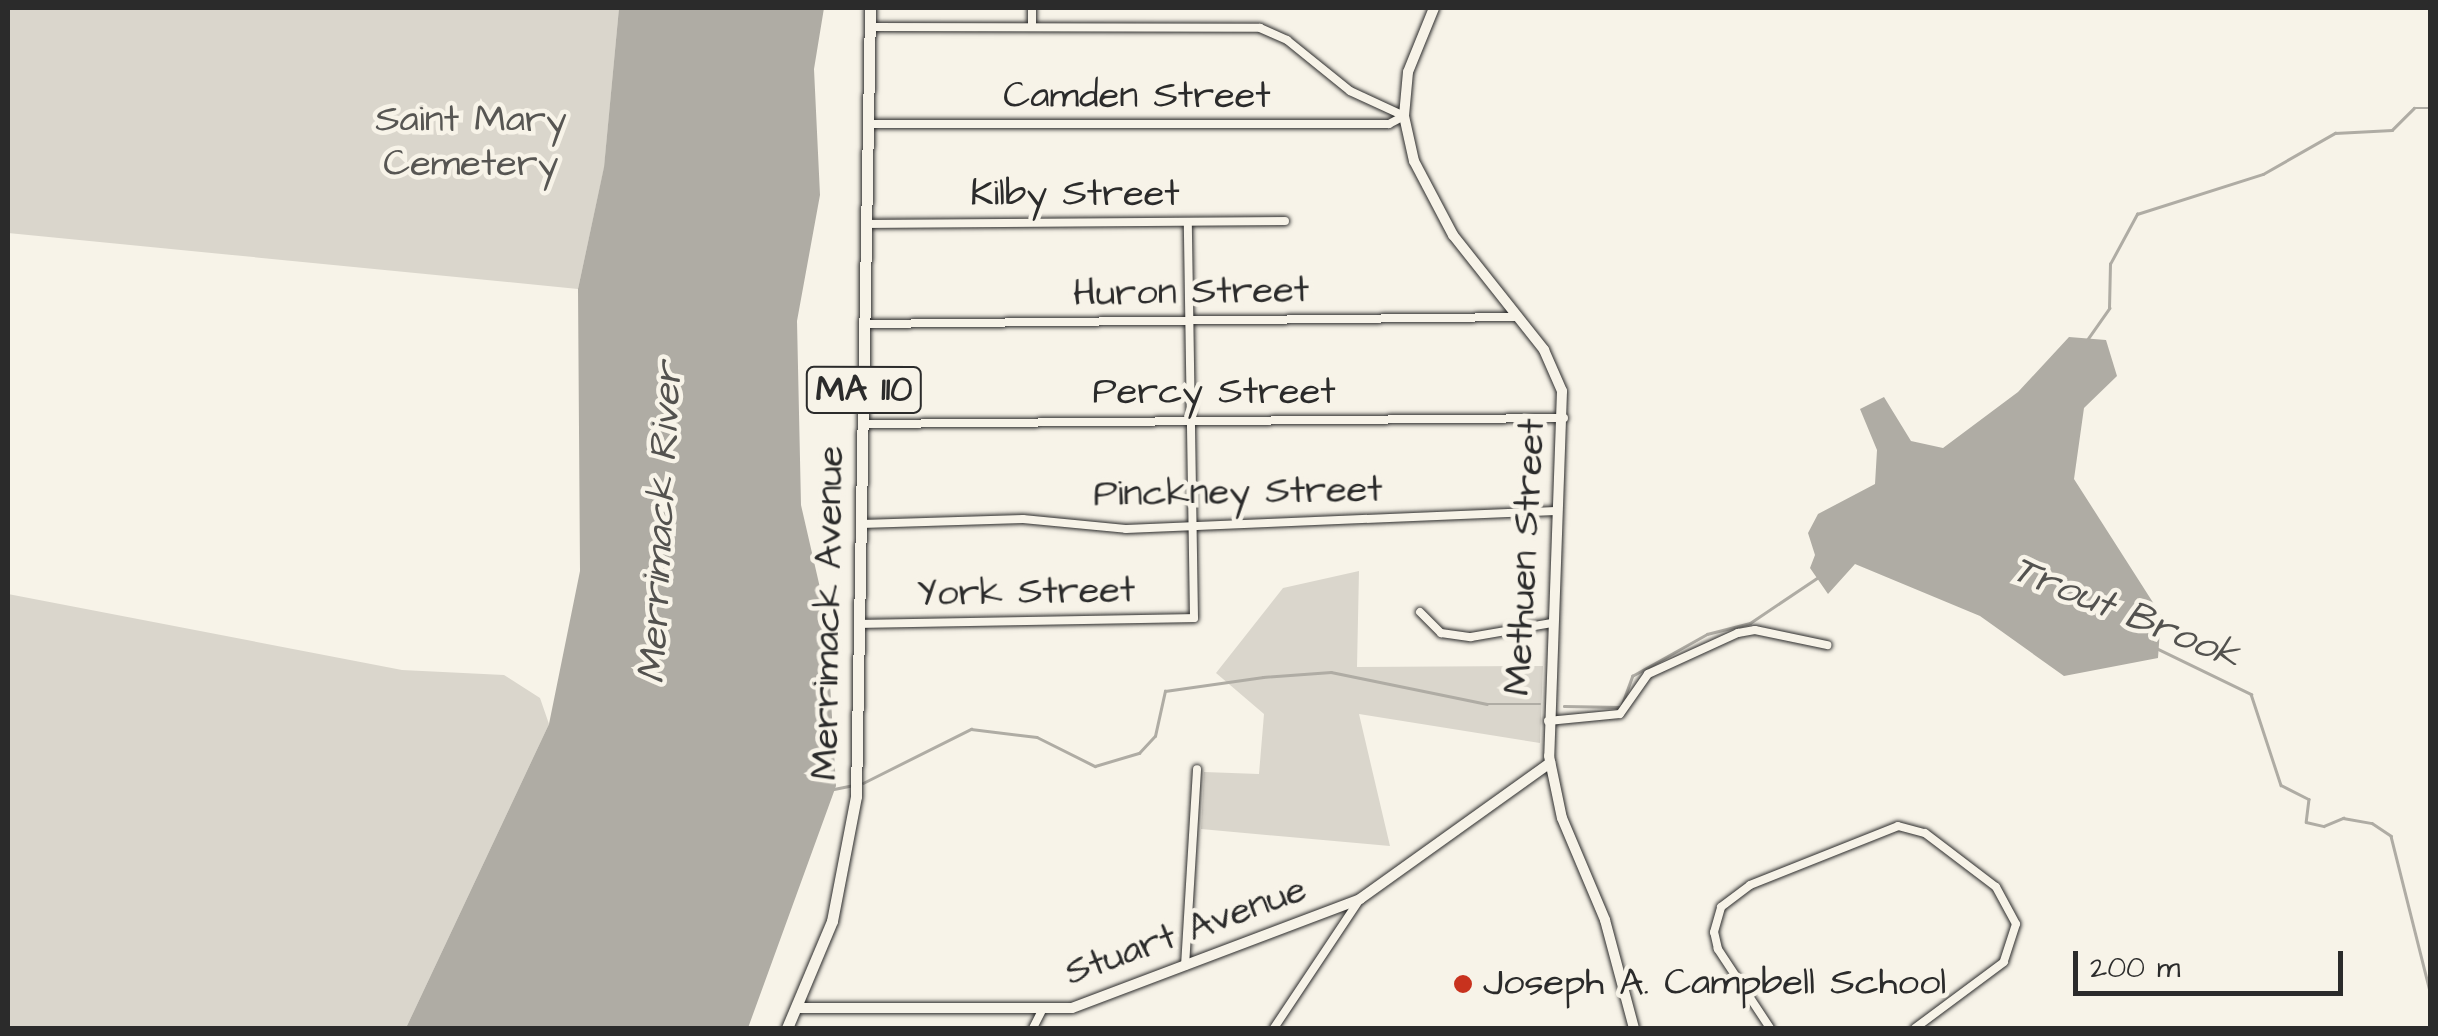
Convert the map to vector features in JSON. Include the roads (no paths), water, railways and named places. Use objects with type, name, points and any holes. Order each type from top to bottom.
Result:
[{"type":"main road","name":"Merrimack Avenue","points":[[787,1028],[839,897],[858,773],[870,8]]},
{"type":"street","points":[[1032,8],[1032,27]]},
{"type":"street","name":"Methuen Street","points":[[1434,8],[1410,58],[1404,116],[1432,201],[1552,364],[1564,418],[1556,511],[1550,763],[1562,818],[1604,920],[1634,1028]]},
{"type":"street","points":[[870,27],[1260,28],[1287,40],[1363,100],[1404,116]]},
{"type":"street","name":"Camden Street","points":[[868,124],[1388,124],[1404,116]]},
{"type":"street","name":"Kilby Street","points":[[866,224],[1285,221]]},
{"type":"street","points":[[1188,222],[1192,522]]},
{"type":"street","name":"Huron Street","points":[[865,324],[1518,318]]},
{"type":"street","name":"Percy Street","points":[[863,424],[1564,418]]},
{"type":"street","name":"Pinckney Street","points":[[862,524],[1024,520],[1126,529],[1192,522],[1556,511]]},
{"type":"street","name":"York Street","points":[[860,624],[1194,618],[1192,522]]},
{"type":"street","points":[[1420,612],[1441,633],[1471,637],[1552,623]]},
{"type":"street","points":[[1548,721],[1620,714],[1648,674],[1738,633],[1755,630],[1827,645]]},
{"type":"street","name":"Stuart Avenue","points":[[797,1008],[1042,1012],[1072,1008],[1360,900],[1550,763]]},
{"type":"street","points":[[1185,966],[1197,769]]},
{"type":"street","points":[[1770,1028],[1718,949],[1714,932],[1721,907],[1750,885],[1898,826],[1925,834],[1996,887],[2016,924],[2004,962],[1915,1028]]},
{"type":"street","points":[[1274,1028],[1360,900]]},
{"type":"street","points":[[1033,1028],[1042,1012]]},
{"type":"water","name":"Merrimack River","points":[[619,8],[824,8],[814,69],[820,195],[797,321],[801,505],[826,614],[836,786],[748,1028],[406,1028],[549,724],[580,571],[578,289],[604,167]]},
{"type":"water","points":[[2069,337],[2106,340],[2117,376],[2084,408],[2074,479],[2161,615],[2158,658],[2064,676],[1980,616],[1855,564],[1828,594],[1810,568],[1815,555],[1808,533],[1818,514],[1875,484],[1877,450],[1860,409],[1884,397],[1911,441],[1943,448],[2018,392]]},
{"type":"waterway","points":[[2087,340],[2109,308],[2110,264],[2137,214],[2263,174],[2335,133],[2392,130],[2414,108],[2430,108]]},
{"type":"waterway","points":[[1564,706],[1621,707],[1632,676],[1707,634],[1750,623],[1817,578]]},
{"type":"waterway","name":"Trout Brook","points":[[2156,648],[2251,694],[2281,785],[2309,799],[2306,822],[2324,826],[2343,818],[2372,823],[2391,836],[2430,991]]},
{"type":"waterway","points":[[863,783],[971,729],[1037,737],[1095,766],[1139,753],[1155,736],[1165,691],[1263,677],[1331,672],[1487,704],[1540,704]]},
{"type":"waterway","points":[[834,789],[850,786]]},
{"type":"place","name":"Joseph A. Campbell School","points":[[1463,984]]},
{"type":"park label","name":"Saint Mary Cemetery","points":[[471,143]]}]
